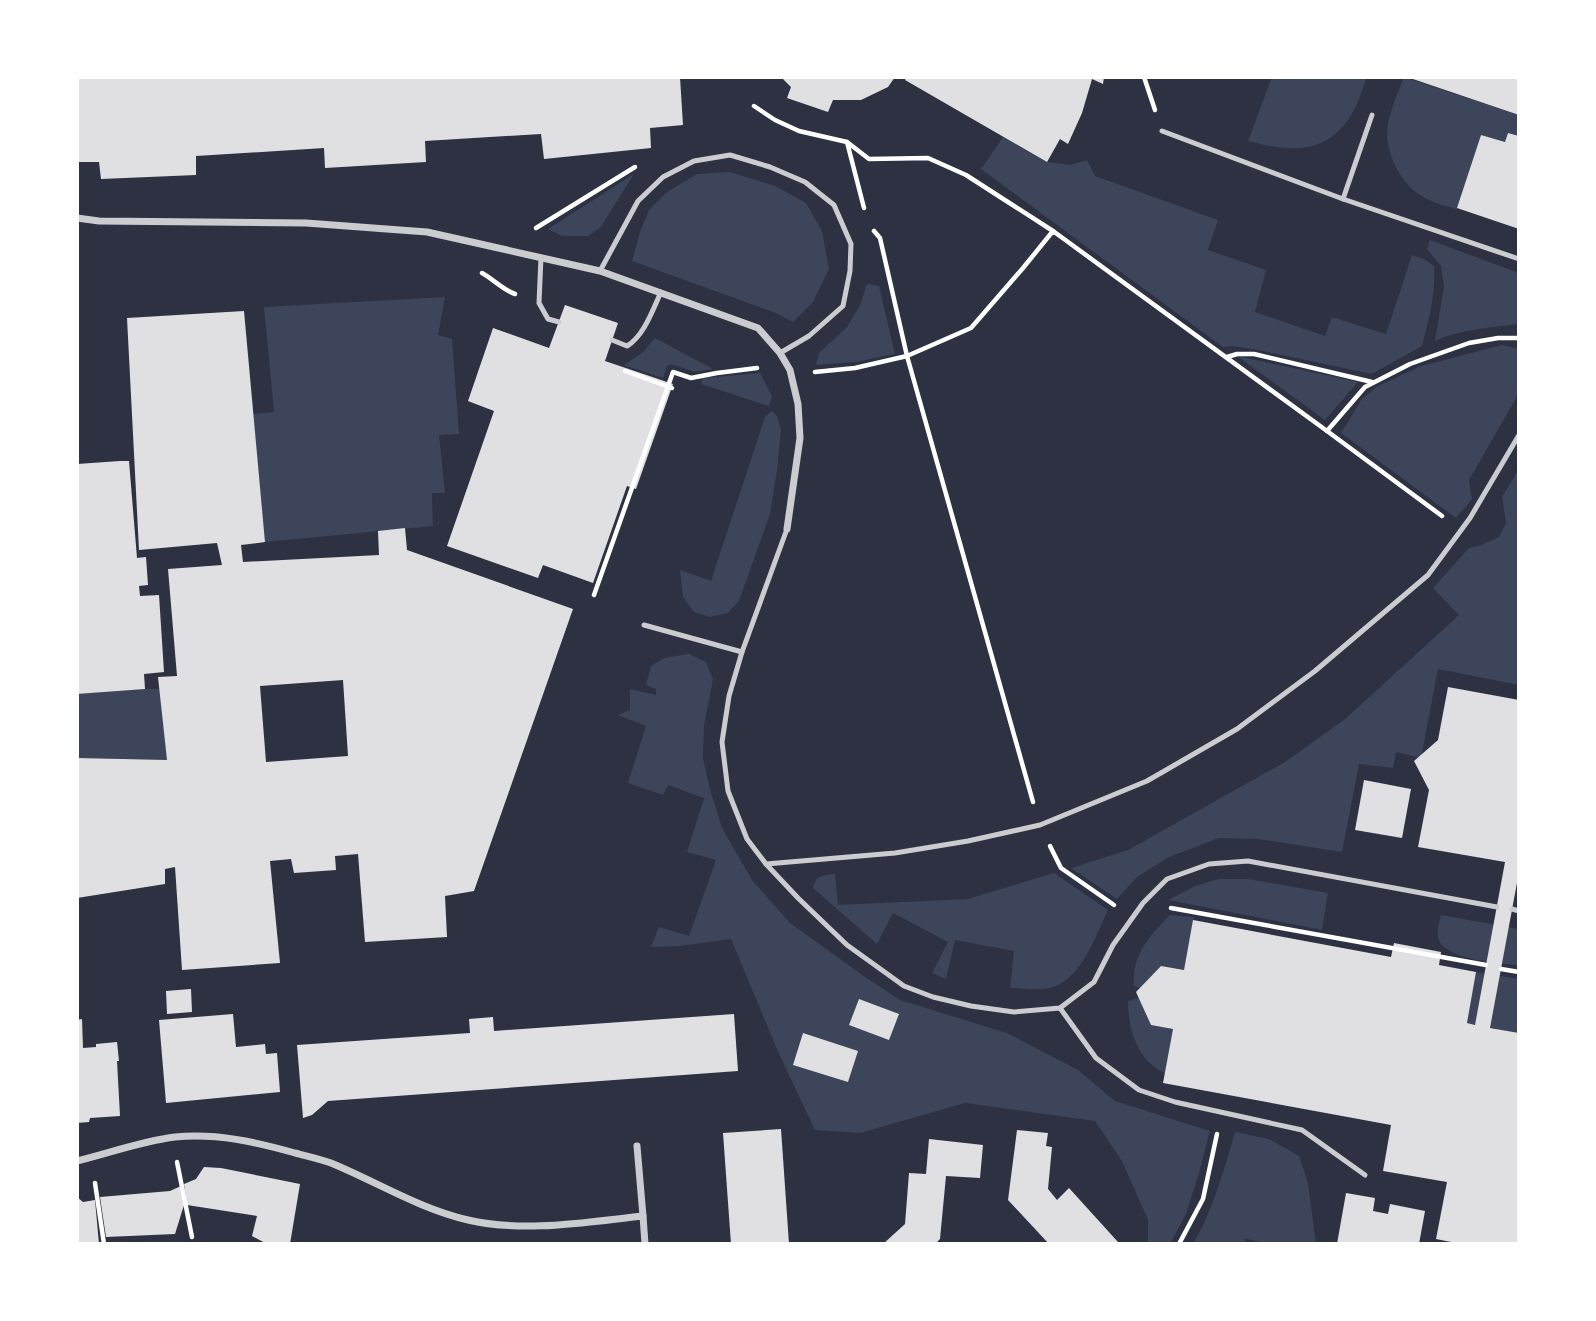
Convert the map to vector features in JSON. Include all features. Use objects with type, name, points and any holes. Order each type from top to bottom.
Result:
[{"type":"street","points":[[77,218],[99,221],[306,223],[427,232],[600,271],[758,328],[780,353],[790,370],[798,404],[800,438],[787,529]]},
{"type":"street","points":[[77,1161],[128,1146],[174,1137],[215,1136],[256,1142],[329,1162],[431,1209],[470,1220],[541,1226],[643,1216]]},
{"type":"street","points":[[637,1146],[646,1244]]},
{"type":"lane","points":[[1343,199],[1372,115]]},
{"type":"lane","points":[[1162,131],[1343,199],[1519,259]]},
{"type":"lane","points":[[600,271],[638,201],[663,177],[694,162],[730,155],[770,167],[805,182],[834,205],[851,244],[850,271],[843,306],[809,337],[780,353]]},
{"type":"lane","points":[[541,257],[539,303],[548,318],[559,322]]},
{"type":"lane","points":[[612,340],[627,346],[633,342],[661,292]]},
{"type":"lane","points":[[766,864],[895,853],[968,841],[1040,825],[1147,781],[1237,729],[1315,671],[1428,575],[1470,518],[1519,436]]},
{"type":"lane","points":[[787,529],[742,652],[729,696],[722,742],[728,791],[747,839],[766,864],[847,945],[904,986],[933,997],[1014,1012],[1060,1008],[1094,982],[1113,945],[1143,903],[1167,879],[1209,864],[1248,861],[1497,907]]},
{"type":"lane","points":[[644,625],[742,652]]},
{"type":"lane","points":[[1060,1008],[1097,1058],[1139,1090],[1175,1102],[1302,1130],[1364,1175]]},
{"type":"path","points":[[1144,77],[1162,131]]},
{"type":"path","points":[[754,106],[799,131],[847,142],[869,159],[928,158],[966,175],[1053,231],[1445,518],[1438,526]]},
{"type":"path","points":[[847,142],[866,215]]},
{"type":"path","points":[[536,228],[642,162]]},
{"type":"path","points":[[868,225],[880,238],[907,356],[1040,825]]},
{"type":"path","points":[[814,372],[855,368],[907,356],[971,328],[1053,231]]},
{"type":"path","points":[[474,269],[492,278],[510,293]]},
{"type":"path","points":[[1327,431],[1365,387],[1410,364],[1469,343],[1519,338]]},
{"type":"path","points":[[1225,357],[1254,354],[1373,383]]},
{"type":"path","points":[[615,368],[670,387]]},
{"type":"path","points":[[594,595],[670,387],[673,372],[691,378],[757,368]]},
{"type":"path","points":[[1061,868],[1114,905],[1143,903],[1486,965]]},
{"type":"path","points":[[1501,969],[1519,972]]},
{"type":"path","points":[[1179,1244],[1203,1199],[1222,1113]]},
{"type":"path","points":[[177,1161],[192,1237]]},
{"type":"path","points":[[94,1178],[104,1244]]},
{"type":"shaded area","points":[[1272,77],[1367,77],[1355,108],[1334,135],[1309,147],[1280,148],[1248,141]]},
{"type":"shaded area","points":[[1404,77],[1519,115],[1519,136],[1508,133],[1505,142],[1481,135],[1457,209],[1436,203],[1416,192],[1403,179],[1393,161],[1388,142],[1388,124]]},
{"type":"shaded area","points":[[1003,137],[1047,162],[1070,165],[1087,160],[1095,176],[1218,220],[1208,250],[1266,270],[1255,312],[1325,336],[1332,317],[1386,334],[1412,255],[1424,259],[1434,266],[1434,287],[1422,346],[1372,374],[1258,350],[1223,347],[981,169]]},
{"type":"shaded area","points":[[730,172],[775,186],[806,203],[822,231],[829,269],[813,302],[793,322],[776,313],[632,261],[649,210],[667,192],[697,174]]},
{"type":"shaded area","points":[[634,174],[600,228],[588,236],[562,236],[548,229]]},
{"type":"shaded area","points":[[1430,240],[1516,272],[1519,276],[1519,324],[1465,332],[1435,341],[1444,287],[1441,266],[1427,249]]},
{"type":"shaded area","points":[[867,284],[879,286],[895,354],[856,362],[816,365],[819,353],[847,327],[860,305]]},
{"type":"shaded area","points":[[445,297],[438,335],[452,339],[459,434],[439,435],[445,493],[432,493],[433,526],[265,542],[253,414],[274,412],[264,307]]},
{"type":"shaded area","points":[[655,338],[713,369],[695,372],[671,364],[667,366],[663,378],[624,365],[643,352]]},
{"type":"shaded area","points":[[1502,345],[1519,349],[1519,389],[1469,480],[1472,499],[1456,518],[1341,433],[1362,399],[1378,386],[1421,366]]},
{"type":"shaded area","points":[[1237,356],[1358,382],[1325,420]]},
{"type":"shaded area","points":[[760,373],[772,396],[769,406],[701,384],[703,378]]},
{"type":"shaded area","points":[[772,411],[777,416],[781,430],[770,514],[739,601],[728,613],[710,617],[694,612],[683,597],[680,570],[711,581],[765,417]]},
{"type":"shaded area","points":[[1519,469],[1519,685],[1438,669],[1421,758],[1396,752],[1393,768],[1359,764],[1342,852],[1259,839],[1219,838],[1169,857],[1137,877],[1117,899],[1071,868],[1128,850],[1285,762],[1345,719],[1459,615],[1433,588],[1469,548],[1499,537],[1506,523],[1502,497]]},
{"type":"shaded area","points":[[689,654],[706,662],[713,679],[704,726],[703,758],[722,828],[752,880],[789,922],[900,1000],[1007,1033],[1078,1070],[1115,1101],[1210,1131],[1186,1214],[1170,1244],[1148,1244],[1148,1220],[1122,1161],[1095,1121],[965,1103],[860,1133],[815,1130],[779,1054],[731,939],[651,947],[659,927],[689,936],[716,860],[687,852],[704,798],[668,785],[663,795],[628,783],[646,726],[618,715],[630,710],[630,689],[656,695],[656,689],[646,685],[651,666],[664,658]]},
{"type":"shaded area","points":[[160,689],[167,760],[77,758],[77,694]]},
{"type":"shaded area","points":[[1054,873],[1108,910],[1091,947],[1076,970],[1057,986],[1044,989],[1010,988],[1014,951],[955,940],[946,979],[932,973],[948,942],[893,913],[877,944],[813,888],[818,878],[835,874],[838,905],[968,899]]},
{"type":"shaded area","points":[[1219,879],[1248,879],[1328,893],[1322,930],[1168,900],[1195,886]]},
{"type":"shaded area","points":[[1170,915],[1194,917],[1184,970],[1161,966],[1140,988],[1134,986],[1136,965],[1143,947]]},
{"type":"shaded area","points":[[1441,915],[1519,929],[1519,966],[1465,957],[1446,948],[1438,935]]},
{"type":"shaded area","points":[[1476,972],[1519,979],[1519,1033],[1467,1023]]},
{"type":"shaded area","points":[[1139,998],[1151,1025],[1173,1029],[1165,1073],[1147,1061],[1132,1033],[1128,1001]]},
{"type":"shaded area","points":[[1235,1132],[1269,1139],[1299,1156],[1308,1183],[1316,1244],[1273,1244],[1245,1239],[1244,1244],[1193,1244],[1212,1204]]},
{"type":"building","points":[[77,77],[680,77],[683,125],[650,128],[651,148],[544,159],[541,134],[425,141],[426,162],[325,168],[324,148],[196,156],[196,175],[101,179],[99,162],[77,162]]},
{"type":"building","points":[[781,77],[895,77],[888,87],[861,100],[833,100],[828,112],[787,98],[791,87]]},
{"type":"building","points":[[906,77],[1104,77],[1103,84],[1092,79],[1082,113],[1068,144],[1060,139],[1047,162],[905,80]]},
{"type":"building","points":[[1407,77],[1519,77],[1519,115]]},
{"type":"building","points":[[1508,133],[1519,136],[1519,229],[1457,208],[1481,135],[1505,142]]},
{"type":"building","points":[[565,305],[618,323],[605,361],[673,384],[636,489],[627,486],[593,583],[543,565],[538,578],[447,546],[494,411],[468,401],[493,328],[549,348]]},
{"type":"building","points":[[244,311],[265,542],[241,545],[243,562],[379,555],[378,531],[405,528],[407,550],[573,609],[474,891],[445,896],[447,937],[365,942],[358,854],[335,856],[336,870],[294,873],[291,859],[270,861],[280,963],[182,970],[175,867],[165,869],[165,884],[77,898],[77,758],[167,760],[158,677],[177,676],[168,569],[222,565],[217,543],[139,550],[127,318]],"holes":[[[343,680],[348,756],[266,762],[260,686]]]},
{"type":"building","points":[[129,461],[137,558],[146,557],[148,585],[139,586],[140,596],[159,595],[164,672],[144,674],[145,689],[77,694],[77,464]]},
{"type":"building","points":[[1448,687],[1519,700],[1519,872],[1490,1028],[1519,1033],[1519,1244],[1461,1244],[1436,1239],[1447,1182],[1383,1171],[1391,1125],[1163,1083],[1173,1029],[1151,1025],[1136,992],[1161,966],[1184,970],[1193,920],[1391,957],[1394,943],[1441,952],[1439,965],[1476,972],[1467,1023],[1475,1025],[1505,862],[1418,847],[1429,790],[1414,761],[1438,740]]},
{"type":"building","points":[[1364,780],[1411,789],[1402,838],[1355,830]]},
{"type":"building","points":[[191,989],[192,1012],[167,1014],[166,991]]},
{"type":"building","points":[[859,999],[899,1014],[889,1040],[849,1025]]},
{"type":"building","points":[[233,1014],[236,1047],[265,1044],[266,1054],[277,1053],[280,1092],[166,1103],[159,1020]]},
{"type":"building","points":[[734,1014],[738,1071],[328,1101],[312,1115],[303,1118],[297,1045],[470,1033],[469,1019],[493,1017],[494,1031]]},
{"type":"building","points":[[82,1019],[83,1048],[117,1042],[120,1116],[90,1118],[89,1122],[77,1123],[77,1020]]},
{"type":"building","points":[[803,1033],[858,1051],[848,1082],[793,1065]]},
{"type":"building","points":[[781,1129],[789,1244],[731,1244],[723,1133]]},
{"type":"building","points":[[1017,1130],[1048,1133],[1046,1146],[1052,1147],[1048,1189],[1057,1200],[1069,1188],[1117,1244],[1049,1244],[1008,1200]]},
{"type":"building","points":[[929,1139],[983,1145],[980,1178],[946,1176],[940,1239],[935,1244],[883,1244],[905,1224],[909,1173],[926,1174]]},
{"type":"building","points":[[204,1167],[300,1184],[290,1244],[267,1244],[252,1236],[257,1216],[187,1205],[184,1184],[196,1179]]},
{"type":"building","points":[[181,1186],[184,1205],[175,1234],[106,1237],[100,1197],[170,1191]]},
{"type":"building","points":[[1346,1193],[1375,1198],[1373,1211],[1388,1214],[1390,1204],[1425,1211],[1419,1244],[1337,1244]]},
{"type":"building","points":[[77,1197],[83,1202],[95,1200],[99,1244],[77,1244]]}]
